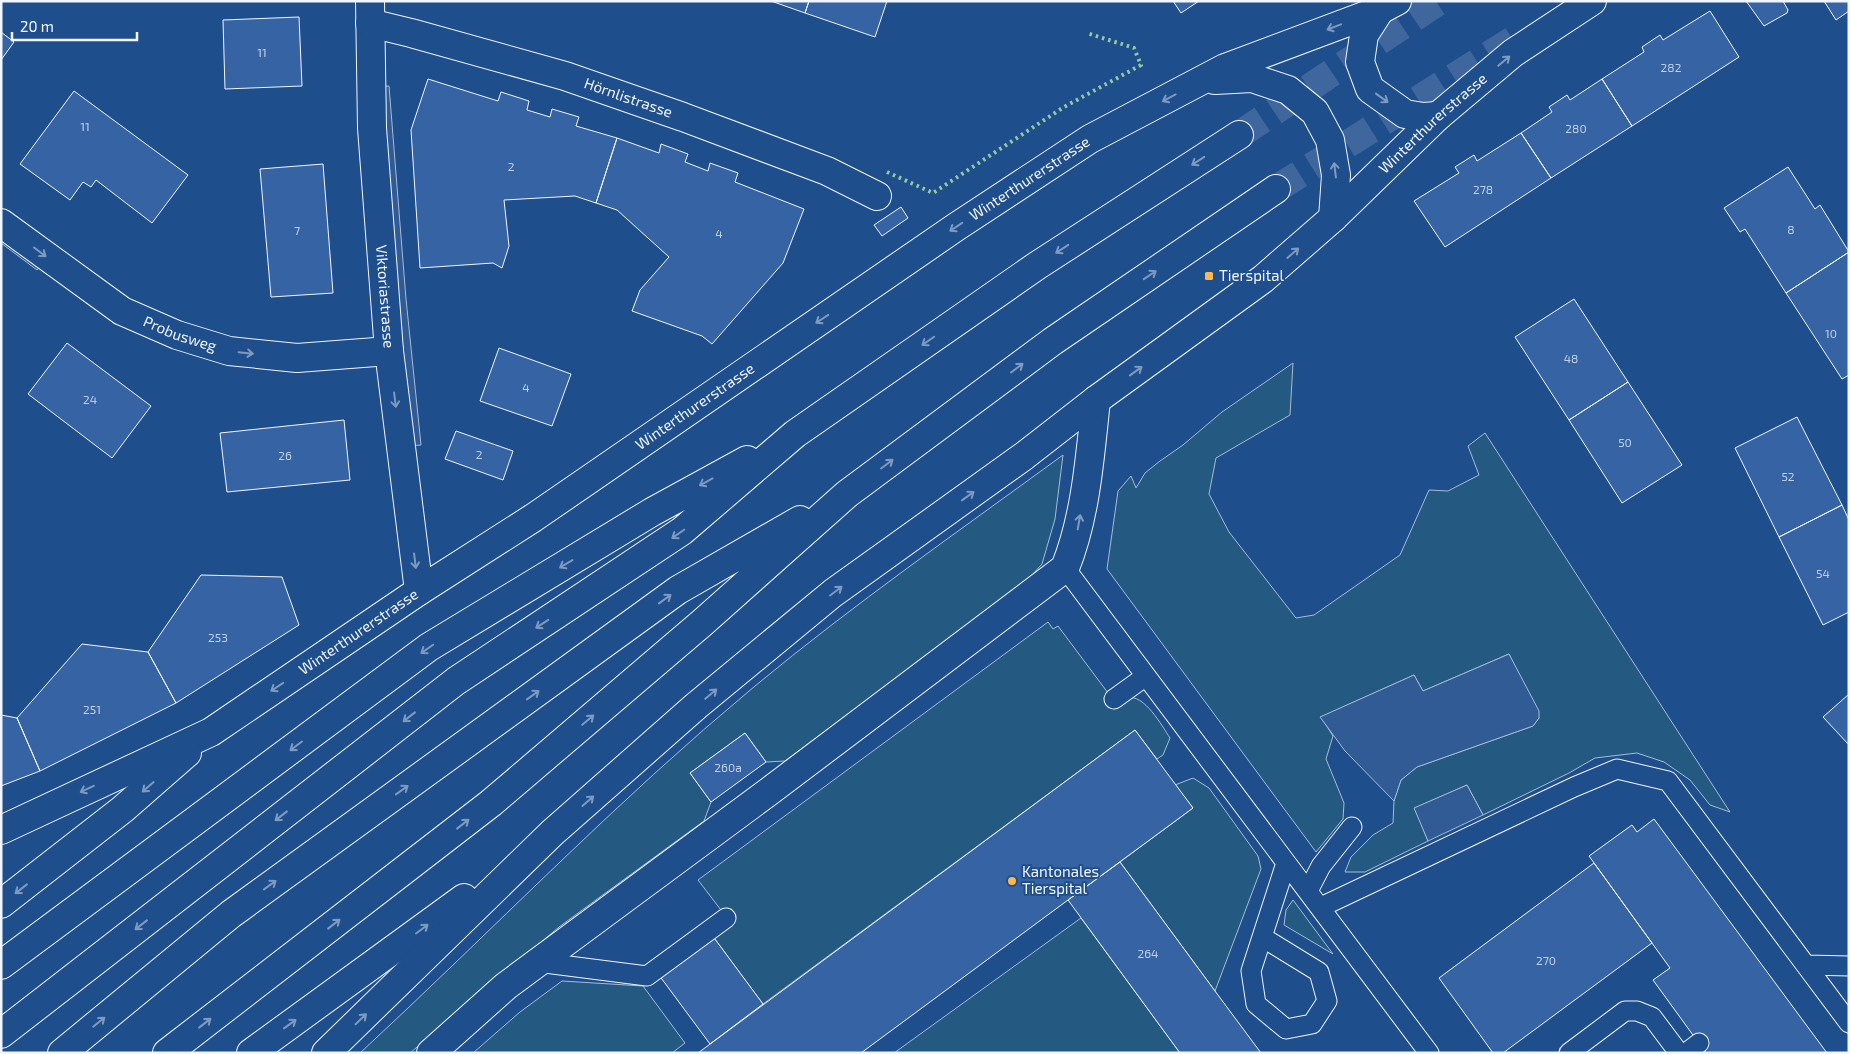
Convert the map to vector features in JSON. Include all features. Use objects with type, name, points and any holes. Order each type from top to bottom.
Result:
[{"type":"main road","name":"Winterthurerstrasse","points":[[552,833],[696,706],[833,593],[1024,456],[1096,400],[1263,279],[1332,218],[1438,116],[1513,53],[1592,1]]},
{"type":"main road","name":"Winterthurerstrasse","points":[[1,830],[211,732],[419,591],[533,518],[956,228],[1090,139],[1225,68],[1388,6]]},
{"type":"main road","points":[[1388,6],[1364,35],[1360,62],[1370,89],[1404,114],[1423,117],[1438,116]]},
{"type":"main road","name":"Hörnlistrasse","points":[[370,12],[421,35],[565,76],[683,116],[827,171],[877,196]]},
{"type":"main road","name":"Viktoriastrasse","points":[[370,12],[372,128],[389,352],[419,591]]},
{"type":"main road","points":[[1201,80],[1252,78],[1288,90],[1315,112],[1330,140],[1336,175],[1332,218]]},
{"type":"main road","points":[[1,1034],[456,681],[682,531],[795,434],[1038,265],[1239,135]]},
{"type":"main road","points":[[167,1053],[491,803],[694,630],[847,494],[1053,341],[1276,189]]},
{"type":"main road","name":"Probusweg","points":[[1,223],[122,311],[177,335],[229,351],[297,358],[389,352]]},
{"type":"main road","points":[[431,1053],[506,986],[537,962],[767,793],[1065,568],[1075,544],[1088,470],[1096,400]]},
{"type":"main road","points":[[1,965],[429,647],[652,512],[795,434]]},
{"type":"main road","points":[[62,1053],[230,914],[678,590],[847,494]]},
{"type":"main road","points":[[1,904],[123,809],[211,732]]},
{"type":"main road","points":[[251,1053],[552,833]]},
{"type":"main road","points":[[326,1053],[552,833]]},
{"type":"lane","points":[[1065,568],[1429,1053]]},
{"type":"lane","points":[[1114,699],[1146,676]]},
{"type":"lane","points":[[1321,907],[1574,787],[1617,769],[1668,781],[1849,1023]]},
{"type":"lane","points":[[1308,891],[1321,866],[1352,827]]},
{"type":"lane","points":[[1262,937],[1319,972],[1327,1001],[1312,1024],[1286,1029],[1256,1004],[1251,971],[1262,937],[1286,863]]},
{"type":"lane","points":[[537,962],[648,976],[726,918]]},
{"type":"lane","points":[[1807,965],[1849,966]]},
{"type":"lane","points":[[1569,1053],[1625,1011],[1638,1011],[1652,1017],[1679,1053]]},
{"type":"shaded area","points":[[389,86],[406,299],[421,445],[409,446],[377,87]]},
{"type":"shaded area","points":[[1,226],[45,260],[37,270],[1,243]]},
{"type":"shaded area","points":[[1293,363],[1290,415],[1216,458],[1209,494],[1229,532],[1296,618],[1314,615],[1400,555],[1429,490],[1448,491],[1479,475],[1468,446],[1485,433],[1730,812],[1710,805],[1690,780],[1664,762],[1637,753],[1595,758],[1569,773],[1483,815],[1467,785],[1415,808],[1428,841],[1365,872],[1345,872],[1351,857],[1373,835],[1393,823],[1394,801],[1401,780],[1417,767],[1533,726],[1539,718],[1509,654],[1423,691],[1414,675],[1321,717],[1333,736],[1326,759],[1344,803],[1343,819],[1316,852],[1107,569],[1118,491],[1131,476],[1136,488],[1145,473],[1160,461],[1183,445],[1222,412]]},
{"type":"shaded area","points":[[1063,455],[1055,519],[1042,564],[1024,584],[785,761],[766,762],[745,733],[690,773],[711,802],[704,821],[559,927],[410,1053],[360,1053],[604,820],[755,686],[869,597]]},
{"type":"shaded area","points":[[1048,622],[1053,629],[1058,626],[1117,705],[1127,698],[1133,698],[1140,700],[1146,705],[1170,738],[1163,755],[1157,759],[1135,730],[763,1004],[706,927],[724,914],[698,880]]},
{"type":"shaded area","points":[[1509,654],[1539,711],[1539,718],[1533,726],[1417,767],[1401,780],[1394,801],[1345,751],[1320,717],[1414,675],[1423,691]]},
{"type":"shaded area","points":[[1193,778],[1209,788],[1258,856],[1261,869],[1215,991],[1120,862],[1193,808],[1175,785]]},
{"type":"shaded area","points":[[1467,785],[1483,815],[1428,841],[1414,808]]},
{"type":"shaded area","points":[[1293,900],[1333,954],[1284,925],[1286,910]]},
{"type":"shaded area","points":[[1081,918],[1180,1053],[894,1053]]},
{"type":"shaded area","points":[[562,981],[643,986],[685,1043],[672,1053],[473,1053],[520,1012]]},
{"type":"building","points":[[771,1],[809,1],[805,13]]},
{"type":"building","points":[[809,1],[887,1],[875,37],[805,13]]},
{"type":"building","points":[[1173,1],[1199,1],[1181,13]]},
{"type":"building","points":[[1746,1],[1783,1],[1788,10],[1787,13],[1764,26]]},
{"type":"building","points":[[1824,1],[1849,1],[1849,11],[1836,20]]},
{"type":"building","points":[[1710,11],[1739,57],[1632,126],[1602,79],[1644,52],[1642,47],[1660,35],[1663,40]]},
{"type":"building","points":[[299,17],[302,86],[225,89],[223,20]]},
{"type":"building","points":[[1,32],[14,42],[1,60]]},
{"type":"building","points":[[428,79],[498,101],[501,92],[529,101],[527,110],[550,117],[552,109],[579,117],[576,126],[617,138],[596,203],[575,196],[504,200],[509,246],[502,268],[493,263],[420,268],[411,130]]},
{"type":"building","points":[[1602,79],[1632,126],[1551,178],[1521,133],[1552,112],[1549,107],[1567,95],[1570,100]]},
{"type":"building","points":[[74,91],[188,175],[152,223],[96,180],[91,187],[83,182],[70,200],[20,164]]},
{"type":"building","points":[[1521,133],[1551,178],[1445,247],[1414,201],[1459,173],[1455,167],[1474,155],[1477,161]]},
{"type":"building","points":[[617,138],[659,153],[661,144],[688,154],[685,162],[708,171],[710,163],[738,173],[735,182],[804,209],[783,263],[712,344],[702,336],[632,311],[640,290],[669,257],[617,210],[596,203]]},
{"type":"building","points":[[323,164],[333,293],[271,297],[260,169]]},
{"type":"building","points":[[1788,167],[1815,209],[1820,205],[1849,252],[1786,293],[1745,229],[1740,232],[1724,208]]},
{"type":"building","points":[[901,207],[908,218],[882,236],[874,225]]},
{"type":"building","points":[[1849,252],[1849,375],[1842,379],[1786,293]]},
{"type":"building","points":[[1574,299],[1628,382],[1569,420],[1515,337]]},
{"type":"building","points":[[67,343],[151,406],[112,458],[28,394]]},
{"type":"building","points":[[499,348],[571,374],[552,426],[480,401]]},
{"type":"building","points":[[1628,382],[1682,465],[1622,503],[1569,420]]},
{"type":"building","points":[[1797,417],[1842,505],[1779,537],[1735,448]]},
{"type":"building","points":[[344,420],[350,480],[227,492],[220,433]]},
{"type":"building","points":[[456,431],[513,451],[503,480],[445,459]]},
{"type":"building","points":[[1842,505],[1849,520],[1849,612],[1823,625],[1779,537]]},
{"type":"building","points":[[201,575],[282,577],[299,625],[176,703],[148,652]]},
{"type":"building","points":[[82,644],[148,652],[176,703],[40,771],[17,718]]},
{"type":"building","points":[[1849,694],[1849,745],[1823,717]]},
{"type":"building","points":[[1,715],[17,718],[40,771],[1,786]]},
{"type":"building","name":"Kantonales Tierspital","points":[[1135,730],[1193,808],[861,1053],[698,1053]]},
{"type":"building","points":[[745,733],[766,762],[711,802],[690,773]]},
{"type":"building","points":[[1654,819],[1827,1053],[1706,1053],[1653,980],[1670,968],[1589,856],[1632,825],[1637,832]]},
{"type":"building","points":[[1120,862],[1261,1053],[1180,1053],[1068,900]]},
{"type":"building","points":[[1594,863],[1652,943],[1503,1053],[1493,1053],[1439,978]]},
{"type":"building","points":[[706,927],[763,1004],[710,1044],[653,967]]},
{"type":"tunnel","points":[[1239,135],[1439,1]]},
{"type":"tunnel","points":[[1276,189],[1521,35]]},
{"type":"hedge","points":[[887,172],[933,193],[1064,107],[1141,65],[1134,48],[1087,33]]},
{"type":"place","name":"Tierspital","points":[[1209,276]]},
{"type":"place","name":"Kantonales Tierspital","points":[[1012,881]]}]
